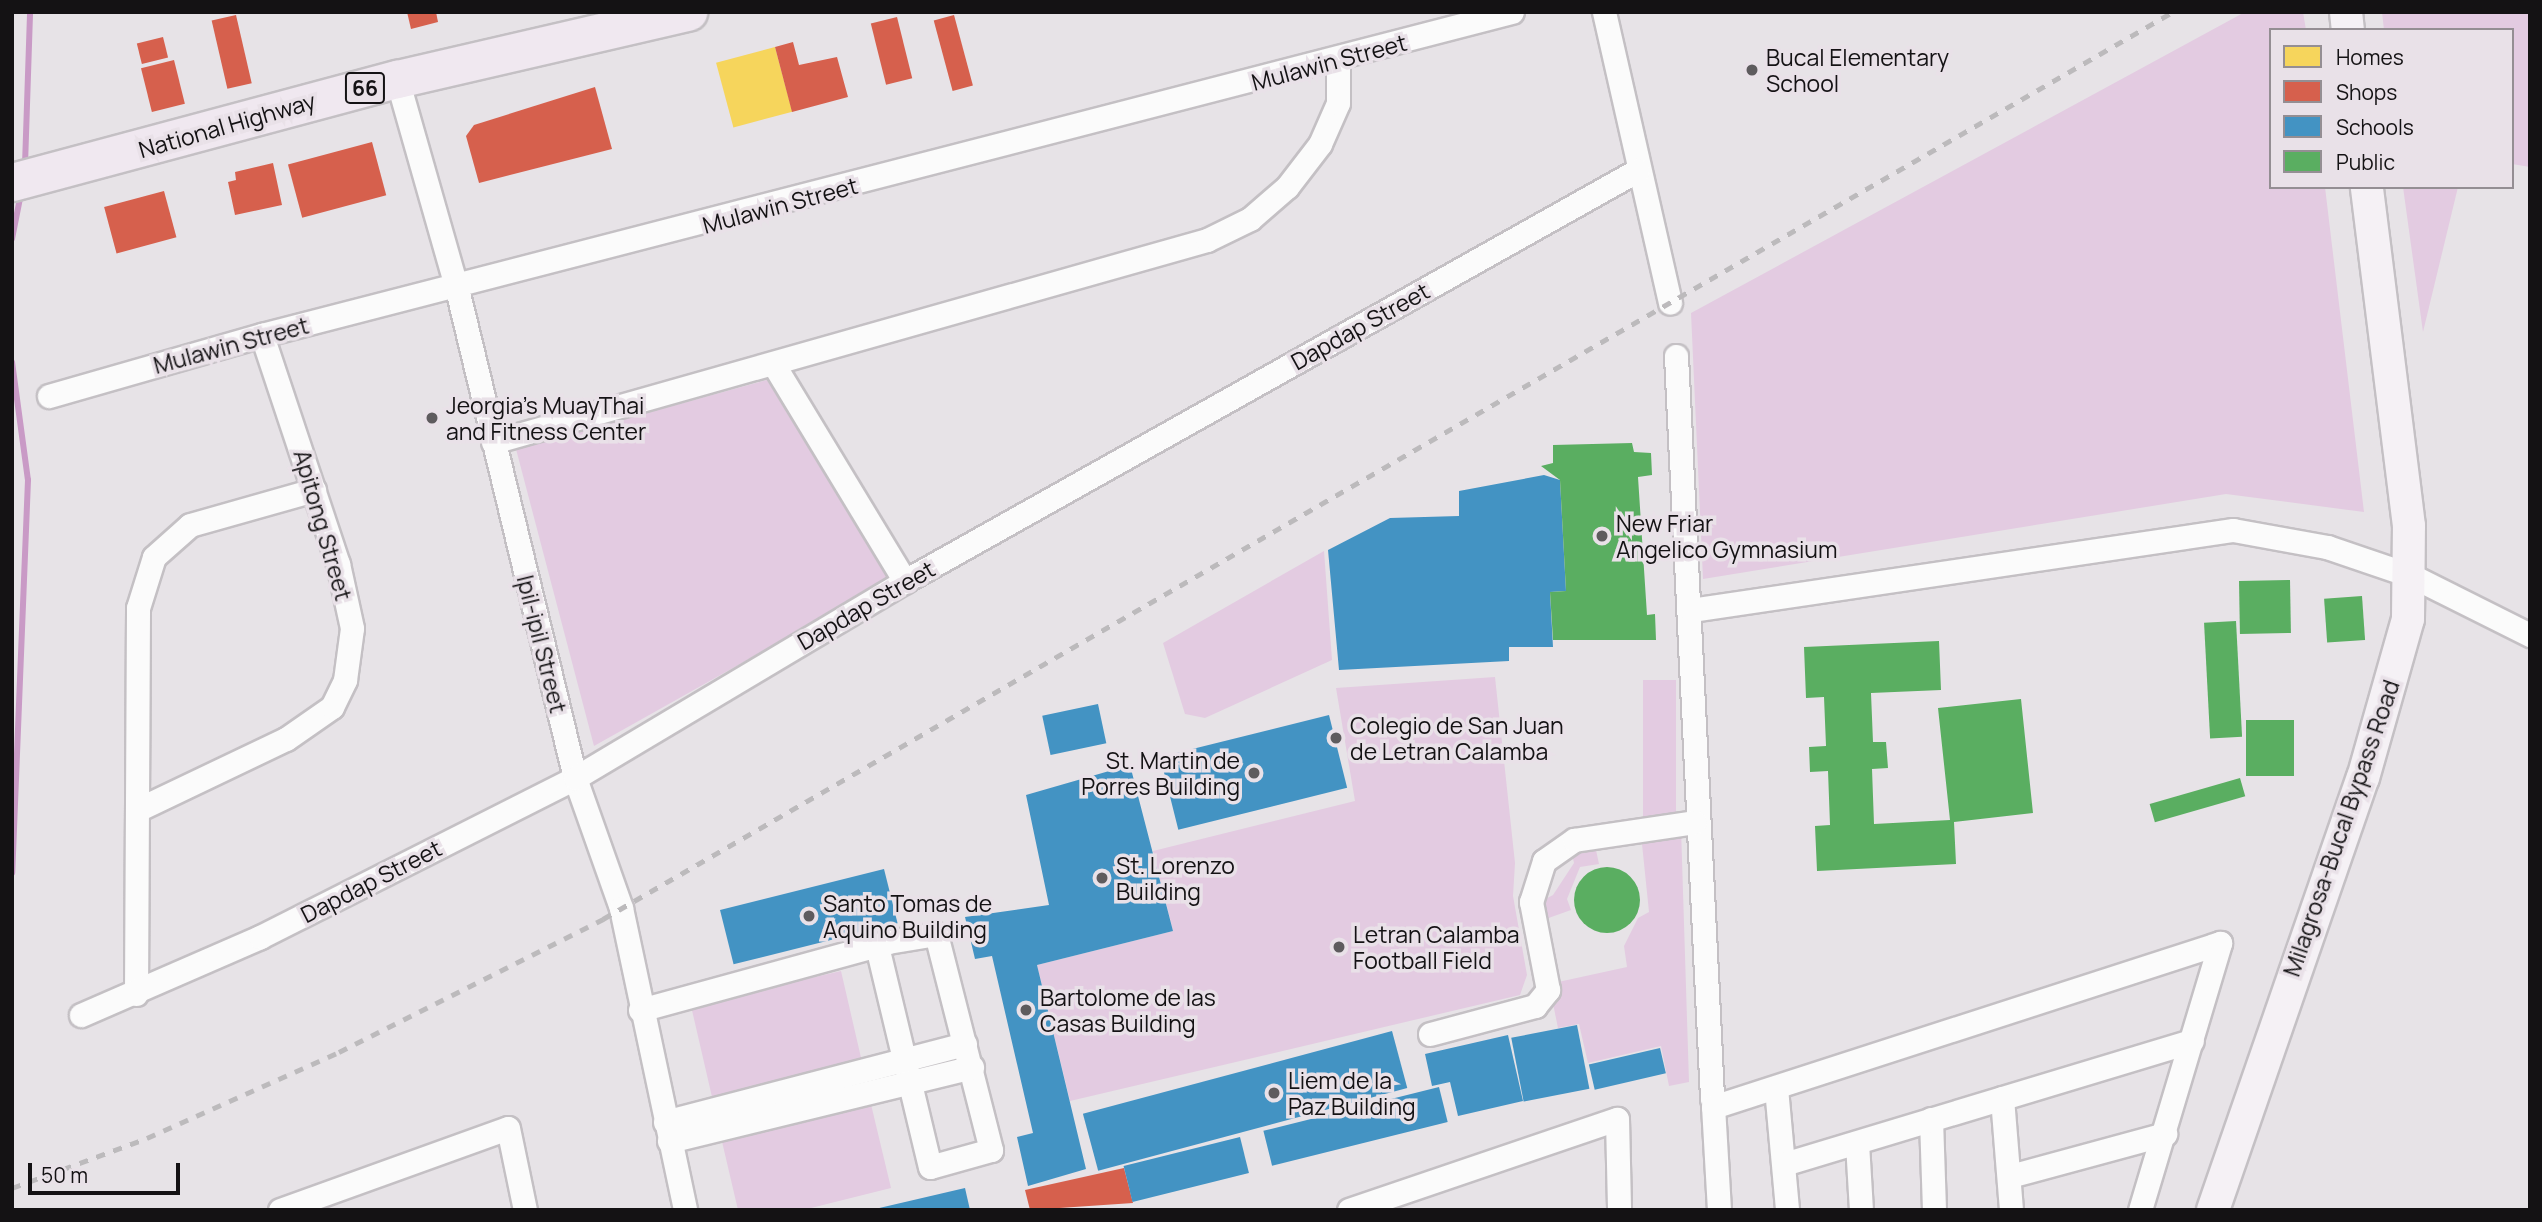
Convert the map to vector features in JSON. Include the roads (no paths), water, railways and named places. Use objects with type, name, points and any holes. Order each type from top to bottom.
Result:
[{"type":"main road","name":"National Highway","points":[[28,178],[397,79],[688,12]]},
{"type":"main road","name":"Milagrosa-Bucal Bypass Road","points":[[2213,1210],[2363,778],[2408,619],[2412,576],[2367,189]]},
{"type":"street","name":"Mulawin Street","points":[[49,397],[262,335],[457,289],[1338,60],[1511,12]]},
{"type":"street","points":[[1604,12],[1670,303]]},
{"type":"street","points":[[493,442],[774,365],[1207,240],[1250,219],[1287,187],[1320,144],[1338,103],[1338,60]]},
{"type":"street","name":"Ipil-ipil Street","points":[[397,79],[457,289],[575,778],[621,908],[640,1010],[684,1210]]},
{"type":"street","name":"Dapdap Street","points":[[81,1015],[136,994],[575,778],[905,581],[1638,170]]},
{"type":"street","name":"Apitong Street","points":[[137,810],[286,738],[331,707],[345,680],[352,628],[314,490],[262,335]]},
{"type":"street","points":[[1676,356],[1691,610],[1695,822],[1712,1098]]},
{"type":"street","points":[[774,365],[905,581]]},
{"type":"street","points":[[136,994],[138,608],[154,557],[190,525],[314,490]]},
{"type":"street","points":[[1691,610],[2233,530],[2327,547],[2412,576],[2530,635]]},
{"type":"street","points":[[1430,1034],[1535,1006],[1548,990],[1531,902],[1544,861],[1574,840],[1695,822]]},
{"type":"street","points":[[640,1010],[877,946],[936,934],[991,1150],[930,1167],[910,1069],[877,946]]},
{"type":"street","points":[[1719,1210],[1713,1107],[2220,943],[2165,1134],[2140,1210]]},
{"type":"street","points":[[1784,1164],[2192,1041]]},
{"type":"street","points":[[667,1132],[910,1069],[965,1044]]},
{"type":"street","points":[[910,1069],[972,1067]]},
{"type":"street","points":[[1776,1088],[1787,1210]]},
{"type":"street","points":[[2001,1098],[2011,1210]]},
{"type":"street","points":[[1349,1210],[1617,1119],[1619,1210]]},
{"type":"street","points":[[1931,1119],[1934,1210]]},
{"type":"street","points":[[280,1210],[508,1128],[525,1210]]},
{"type":"street","points":[[2010,1176],[2165,1134]]},
{"type":"street","points":[[1857,1143],[1861,1210]]},
{"type":"waterway","points":[[25,165],[30,12]]},
{"type":"waterway","points":[[12,239],[21,193]]},
{"type":"waterway","points":[[12,362],[28,480],[12,873]]},
{"type":"railway","points":[[12,1188],[147,1138],[339,1052],[603,919],[2173,12]]},
{"type":"place","name":"Bucal Elementary School","points":[[1752,70]]},
{"type":"place","name":"Jeorgia's MuayThai and Fitness Center","points":[[432,418]]},
{"type":"place","name":"New Friar Angelico Gymnasium","points":[[1602,536]]},
{"type":"place","name":"Colegio de San Juan de Letran Calamba","points":[[1336,738]]},
{"type":"place","name":"St. Martin de Porres Building","points":[[1254,773]]},
{"type":"place","name":"St. Lorenzo Building","points":[[1102,878]]},
{"type":"place","name":"Santo Tomas de Aquino Building","points":[[809,916]]},
{"type":"place","name":"Letran Calamba Football Field","points":[[1339,947]]},
{"type":"place","name":"Bartolome de las Casas Building","points":[[1026,1010]]},
{"type":"place","name":"Liem de la Paz Building","points":[[1274,1093]]}]
